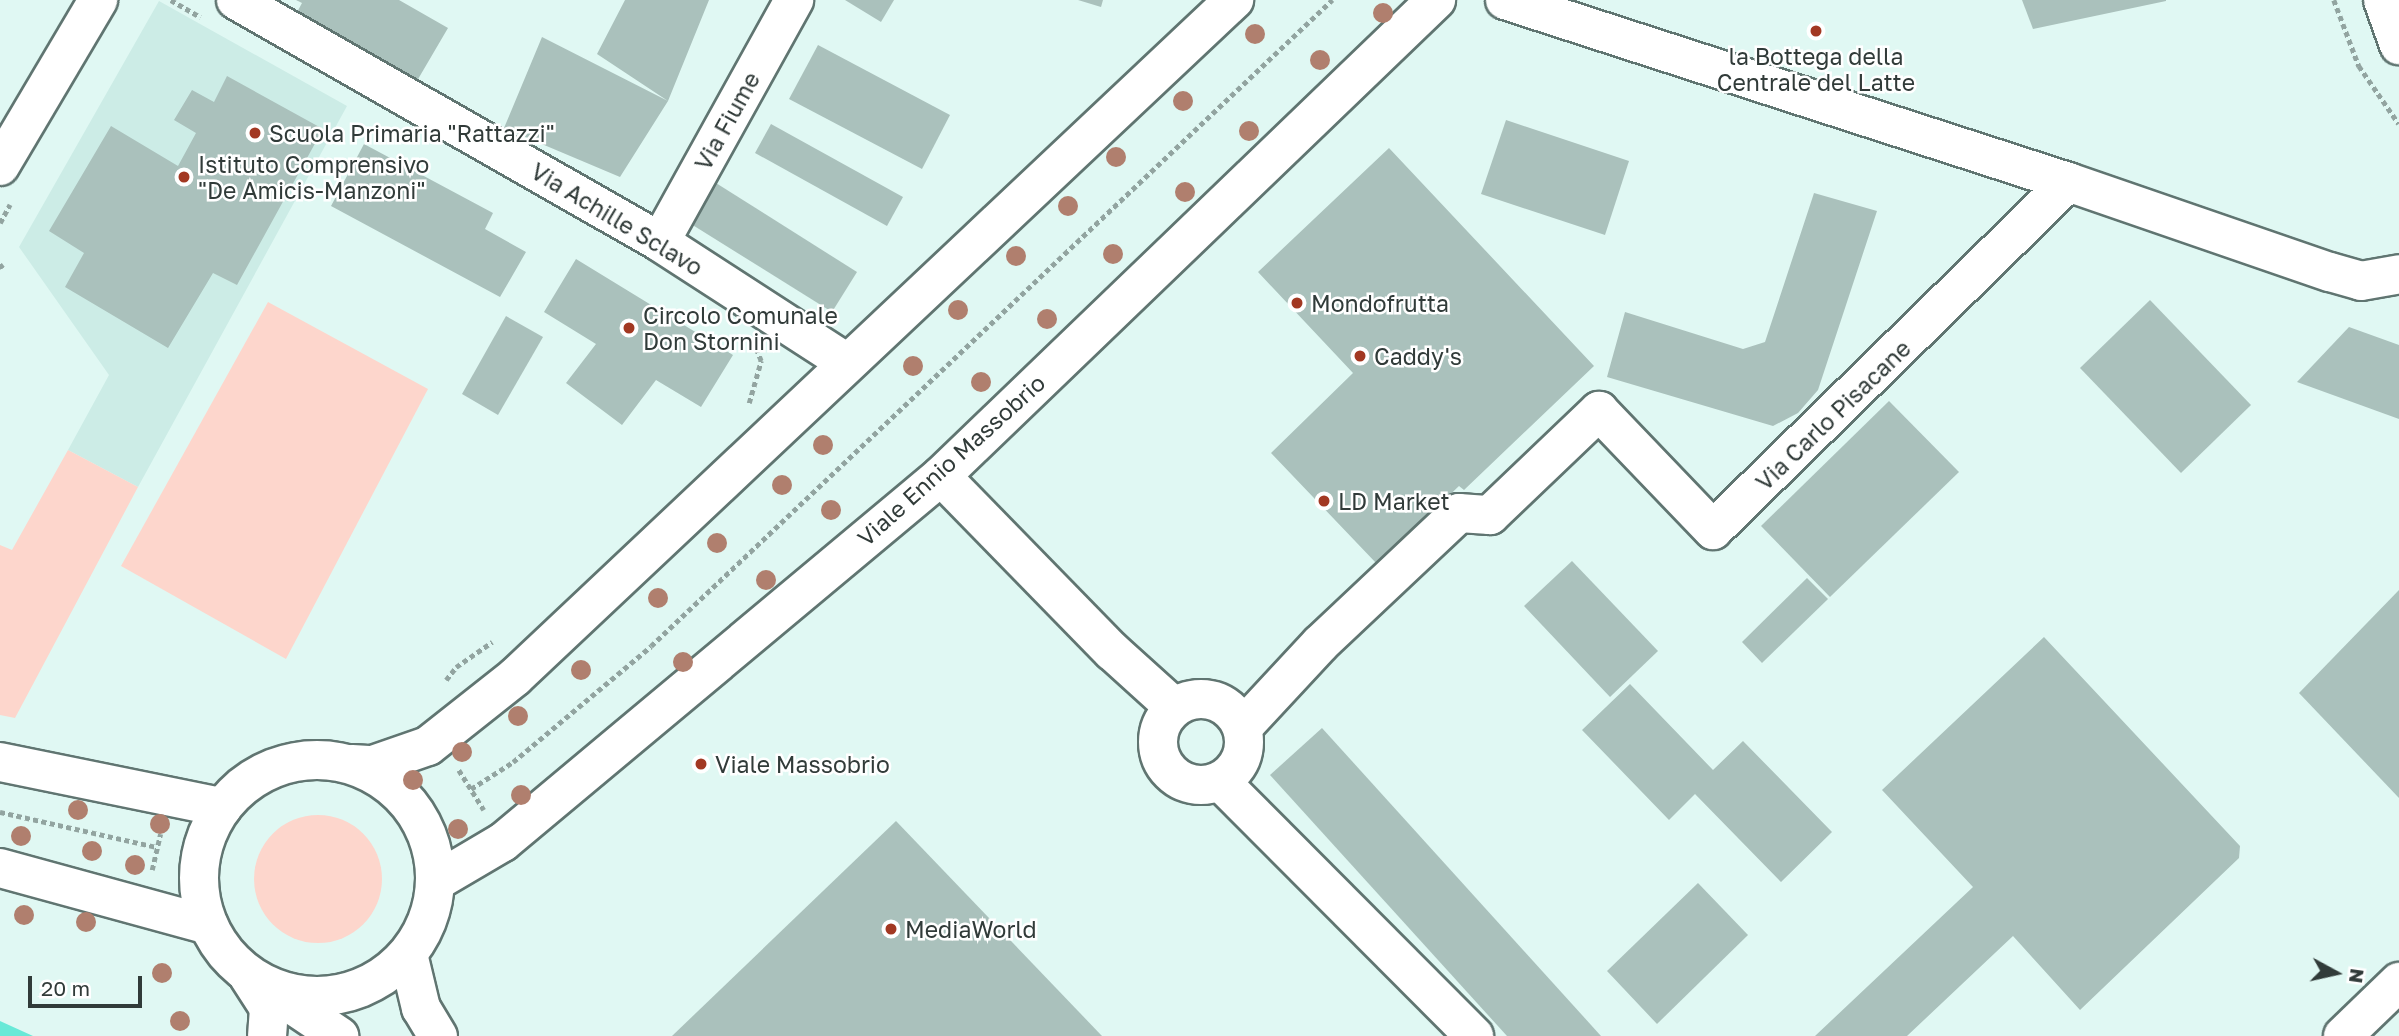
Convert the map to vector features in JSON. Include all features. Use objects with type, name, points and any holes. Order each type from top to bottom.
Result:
[{"type":"street","points":[[0,166],[98,0]]},
{"type":"street","name":"Via Fiume","points":[[660,242],[793,0]]},
{"type":"street","points":[[339,1036],[248,975],[225,953],[208,925],[198,885],[203,844],[222,807],[247,782],[280,765],[316,759],[352,764],[398,759],[439,738],[515,677],[1234,0]]},
{"type":"street","name":"Viale Ennio Massobrio","points":[[435,883],[503,842],[941,476],[1436,0]]},
{"type":"street","points":[[1504,0],[2068,182],[2361,281],[2399,274]]},
{"type":"street","points":[[2383,0],[2399,45]]},
{"type":"street","name":"Via Achille Sclavo","points":[[222,11],[660,242],[847,363]]},
{"type":"street","name":"Via Carlo Pisacane","points":[[1232,716],[1320,644],[1459,513],[1490,515],[1599,411],[1713,530],[2068,182]]},
{"type":"street","points":[[941,476],[1112,651],[1169,714]]},
{"type":"street","points":[[1197,698],[1232,716],[1243,751],[1227,776],[1193,785],[1170,772],[1158,747],[1169,714],[1197,698]]},
{"type":"street","points":[[0,762],[222,807]]},
{"type":"street","points":[[248,975],[276,990],[308,997],[337,995],[365,987],[408,954],[428,920],[435,883],[430,844],[413,809],[386,782],[352,764]]},
{"type":"street","points":[[1227,776],[1304,862],[1474,1036]]},
{"type":"street","points":[[0,868],[144,905],[208,925]]},
{"type":"street","points":[[408,954],[421,1008],[438,1036]]},
{"type":"street","points":[[248,975],[269,1008],[267,1036]]},
{"type":"street","points":[[2343,1036],[2399,982]]},
{"type":"path","points":[[172,0],[222,11]]},
{"type":"path","points":[[471,789],[513,762],[651,646],[1332,0]]},
{"type":"path","points":[[747,407],[761,361],[749,342]]},
{"type":"path","points":[[439,689],[456,667],[500,636]]},
{"type":"path","points":[[439,738],[503,842]]},
{"type":"path","points":[[144,905],[167,797]]},
{"type":"path","points":[[0,812],[157,847]]},
{"type":"shaded area","name":"Istituto Comprensivo \"De Amicis-Manzoni\"","points":[[159,1],[347,106],[138,487],[68,450],[109,375],[19,247]]},
{"type":"shaded area","points":[[268,302],[428,389],[286,659],[121,566]]},
{"type":"shaded area","points":[[68,450],[138,487],[15,718],[0,715],[0,545],[12,550]]},
{"type":"shaded area","points":[[318,815],[343,819],[364,833],[378,854],[382,879],[378,904],[364,925],[343,939],[318,943],[293,939],[272,925],[258,904],[254,879],[258,854],[272,833],[293,819]]},
{"type":"shaded area","points":[[0,1021],[33,1036],[0,1036]]},
{"type":"building","points":[[296,0],[399,0],[448,28],[414,86],[295,16],[302,3]]},
{"type":"building","points":[[625,0],[709,0],[668,101],[597,54]]},
{"type":"building","points":[[845,0],[894,0],[881,22]]},
{"type":"building","points":[[1078,0],[1103,0],[1101,7]]},
{"type":"building","points":[[2022,0],[2166,0],[2166,1],[2033,29]]},
{"type":"building","points":[[542,37],[668,101],[620,177],[504,128]]},
{"type":"building","points":[[818,45],[950,115],[922,169],[789,99]]},
{"type":"building","points":[[227,76],[323,129],[237,285],[213,273],[168,348],[65,287],[84,253],[49,231],[111,126],[178,166],[196,133],[174,120],[192,90],[214,102]]},
{"type":"building","points":[[1506,120],[1629,161],[1605,235],[1481,194]]},
{"type":"building","points":[[771,124],[903,197],[887,226],[755,153]]},
{"type":"building","points":[[364,144],[493,213],[485,229],[526,252],[500,297],[331,206]]},
{"type":"building","points":[[1389,148],[1594,366],[1464,490],[1459,486],[1377,564],[1271,453],[1353,373],[1258,272]]},
{"type":"building","points":[[708,178],[857,272],[832,312],[683,219]]},
{"type":"building","points":[[1814,193],[1877,211],[1818,390],[1798,413],[1773,426],[1607,377],[1625,312],[1743,349],[1765,342]]},
{"type":"building","name":"Circolo Comunale Don Stornini","points":[[576,259],[733,355],[701,407],[656,380],[622,425],[566,383],[596,344],[544,312]]},
{"type":"building","points":[[2150,300],[2251,405],[2181,473],[2080,368]]},
{"type":"building","points":[[506,316],[543,337],[498,415],[462,394]]},
{"type":"building","points":[[2349,327],[2399,345],[2399,419],[2297,382]]},
{"type":"building","points":[[1889,401],[1959,472],[1830,597],[1761,526]]},
{"type":"building","points":[[1572,561],[1658,651],[1610,697],[1524,606]]},
{"type":"building","points":[[1807,578],[1828,599],[1762,663],[1742,642]]},
{"type":"building","points":[[2399,590],[2399,798],[2299,693]]},
{"type":"building","points":[[2044,637],[2240,846],[2239,858],[2080,1010],[2013,936],[1907,1036],[1815,1036],[1973,887],[1882,790]]},
{"type":"building","points":[[1630,684],[1713,770],[1743,741],[1832,832],[1781,882],[1695,794],[1669,820],[1582,730]]},
{"type":"building","points":[[1322,728],[1601,1036],[1507,1036],[1270,775]]},
{"type":"building","name":"MediaWorld","points":[[896,821],[1102,1036],[672,1036]]},
{"type":"building","points":[[1698,883],[1748,935],[1657,1024],[1607,971]]},
{"type":"place","name":"la Bottega della Centrale del Latte","points":[[1816,31]]},
{"type":"place","name":"Scuola Primaria \"Rattazzi\"","points":[[255,133]]},
{"type":"place","name":"Istituto Comprensivo \"De Amicis-Manzoni\"","points":[[184,177]]},
{"type":"place","name":"Mondofrutta","points":[[1297,303]]},
{"type":"place","name":"Circolo Comunale Don Stornini","points":[[629,328]]},
{"type":"place","name":"Caddy's","points":[[1360,356]]},
{"type":"place","name":"LD Market","points":[[1324,501]]},
{"type":"place","name":"Viale Massobrio","points":[[701,764]]},
{"type":"place","name":"MediaWorld","points":[[891,929]]}]
